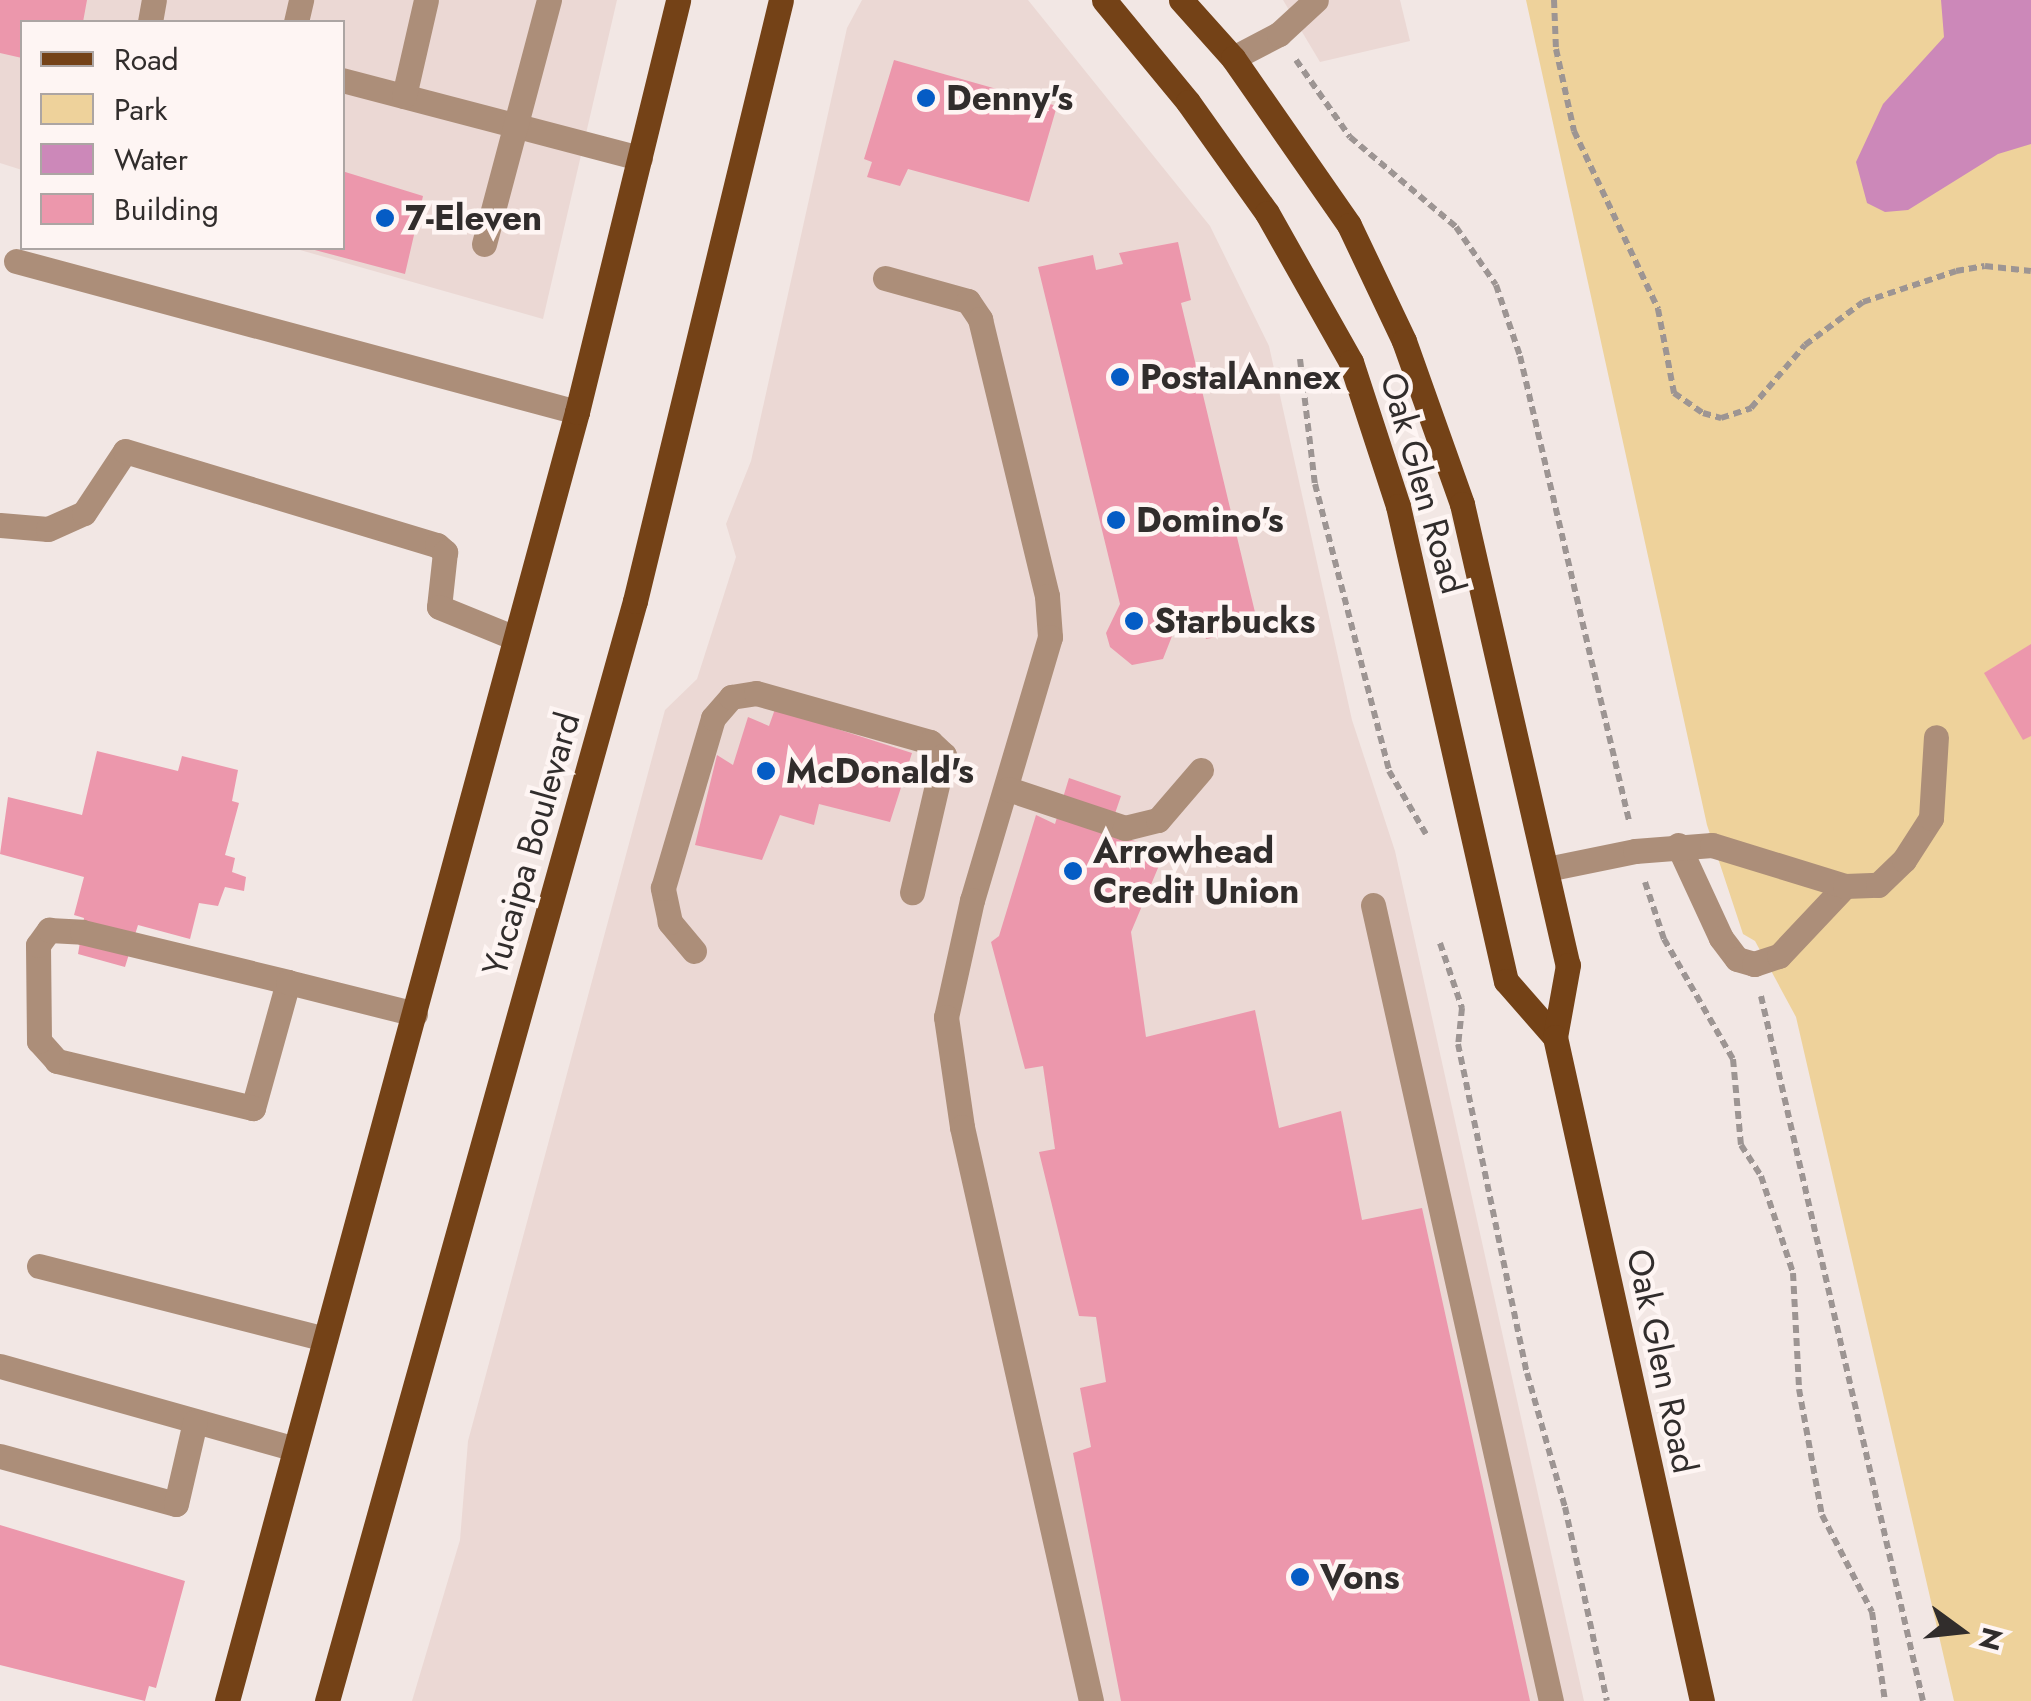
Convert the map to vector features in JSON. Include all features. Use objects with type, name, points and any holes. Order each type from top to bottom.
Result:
[{"type":"main road","name":"Yucaipa Boulevard","points":[[227,1701],[577,412],[678,0]]},
{"type":"main road","name":"Yucaipa Boulevard","points":[[328,1701],[635,601],[781,0]]},
{"type":"main road","name":"Oak Glen Road","points":[[1104,0],[1188,102],[1267,213],[1350,362],[1403,524],[1506,981],[1554,1037]]},
{"type":"main road","name":"Oak Glen Road","points":[[1181,0],[1233,58],[1349,226],[1404,341],[1462,504],[1568,965],[1554,1037],[1702,1701]]},
{"type":"lane","points":[[404,96],[426,0]]},
{"type":"lane","points":[[484,244],[549,0]]},
{"type":"lane","points":[[1233,58],[1279,34],[1316,0]]},
{"type":"lane","points":[[345,81],[640,158]]},
{"type":"lane","points":[[16,260],[577,412]]},
{"type":"lane","points":[[885,278],[968,301],[980,319],[1016,456],[1050,637],[972,900],[946,1017],[962,1128],[1091,1701]]},
{"type":"lane","points":[[0,525],[48,529],[84,513],[125,451],[437,545],[444,552],[438,606],[513,637]]},
{"type":"lane","points":[[694,951],[670,922],[663,888],[713,718],[731,697],[756,693],[930,742],[944,755],[912,892]]},
{"type":"lane","points":[[1547,869],[1636,851],[1712,845],[1846,886],[1878,885],[1904,860],[1931,818],[1936,737]]},
{"type":"lane","points":[[1008,789],[1125,828],[1158,820],[1201,770]]},
{"type":"lane","points":[[1678,845],[1721,938],[1737,959],[1754,964],[1778,956],[1846,886]]},
{"type":"lane","points":[[1372,905],[1551,1701]]},
{"type":"lane","points":[[288,982],[253,1108],[57,1061],[39,1041],[38,945],[50,930],[288,982],[415,1014]]},
{"type":"lane","points":[[39,1266],[325,1339]]},
{"type":"lane","points":[[0,1366],[295,1448]]},
{"type":"lane","points":[[0,1456],[176,1504],[195,1422]]},
{"type":"path","points":[[1554,0],[1556,49],[1574,131],[1658,310],[1674,393],[1703,413],[1721,418],[1751,408],[1805,345],[1863,302],[1956,271],[1985,266],[2031,271]]},
{"type":"path","points":[[1279,34],[1335,120],[1456,228],[1496,285],[1520,356],[1636,851],[1664,939],[1733,1059],[1741,1145],[1761,1176],[1793,1272],[1798,1389],[1822,1516],[1872,1612],[1885,1701]]},
{"type":"path","points":[[1300,359],[1315,484],[1390,771],[1426,834]]},
{"type":"path","points":[[1440,943],[1462,1008],[1458,1044],[1527,1373],[1566,1507],[1607,1701]]},
{"type":"path","points":[[1754,964],[1924,1701]]},
{"type":"shaded area","points":[[0,0],[617,0],[543,319],[300,250],[345,250],[345,20],[20,20],[20,169],[0,163]]},
{"type":"shaded area","points":[[862,0],[1028,0],[1210,226],[1269,346],[1352,720],[1395,851],[1584,1701],[412,1701],[460,1540],[468,1441],[665,710],[697,679],[736,557],[726,524],[751,461],[847,28]]},
{"type":"shaded area","points":[[1283,0],[1400,0],[1410,41],[1320,62]]},
{"type":"green space","points":[[1526,0],[2031,0],[2031,1701],[1954,1701],[1796,1017],[1755,941],[1743,934],[1707,825]]},
{"type":"water","points":[[1941,0],[2031,0],[2031,144],[1998,154],[1908,210],[1885,212],[1867,203],[1856,162],[1883,104],[1944,37]]},
{"type":"building","points":[[0,0],[87,0],[83,20],[20,20],[20,58],[0,53]]},
{"type":"building","points":[[894,60],[1057,106],[1029,202],[908,169],[900,186],[867,177],[872,162],[864,159]]},
{"type":"building","points":[[345,172],[423,196],[405,274],[315,250],[345,250]]},
{"type":"building","points":[[1178,242],[1191,300],[1181,303],[1259,629],[1206,639],[1203,628],[1174,631],[1163,659],[1132,665],[1110,647],[1106,633],[1120,604],[1038,267],[1093,255],[1096,270],[1123,264],[1119,253]]},
{"type":"building","points":[[2031,644],[2031,736],[2023,740],[1984,673]]},
{"type":"building","points":[[775,709],[912,753],[890,822],[819,804],[814,825],[780,815],[762,860],[695,845],[717,755],[733,765],[748,717],[769,726]]},
{"type":"building","points":[[97,751],[178,771],[182,756],[238,770],[232,801],[239,803],[225,855],[235,858],[232,872],[246,877],[244,891],[225,887],[218,906],[199,903],[190,939],[138,925],[125,967],[78,954],[84,918],[74,915],[84,877],[0,854],[8,797],[82,815]]},
{"type":"building","points":[[1069,778],[1121,796],[1108,834],[1166,849],[1131,932],[1146,1037],[1255,1010],[1279,1128],[1341,1111],[1362,1220],[1422,1208],[1530,1701],[1121,1701],[1073,1453],[1091,1447],[1080,1388],[1106,1382],[1096,1317],[1079,1316],[1039,1152],[1055,1149],[1043,1066],[1025,1069],[991,942],[999,936],[1036,815],[1055,824]]},
{"type":"building","points":[[0,1525],[185,1581],[156,1688],[149,1686],[145,1701],[0,1665]]},
{"type":"place","name":"Denny's","points":[[926,98]]},
{"type":"place","name":"7-Eleven","points":[[385,218]]},
{"type":"place","name":"PostalAnnex","points":[[1120,377]]},
{"type":"place","name":"Domino's","points":[[1116,520]]},
{"type":"place","name":"Starbucks","points":[[1134,621]]},
{"type":"place","name":"McDonald's","points":[[766,771]]},
{"type":"place","name":"Arrowhead Credit Union","points":[[1073,871]]},
{"type":"place","name":"Vons","points":[[1300,1577]]}]
